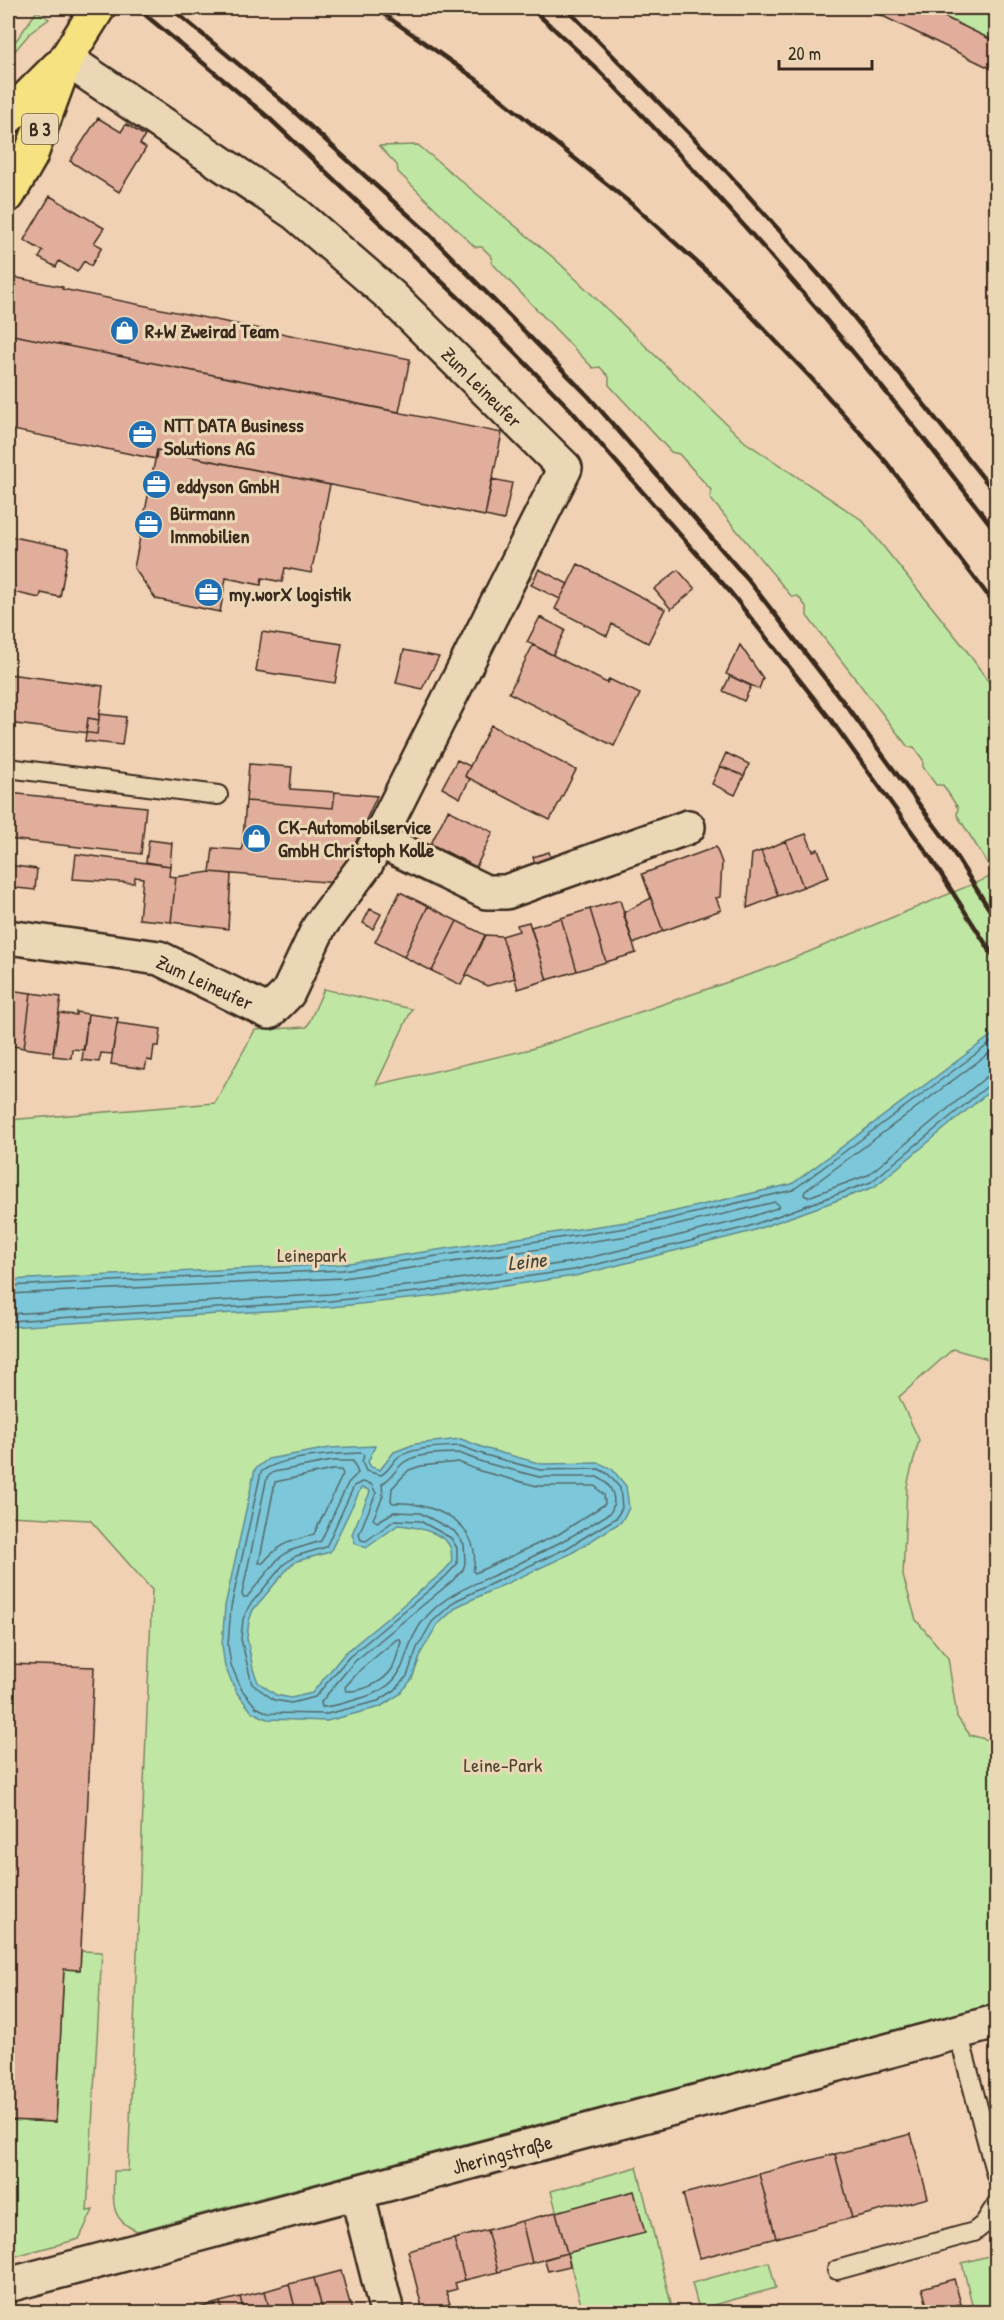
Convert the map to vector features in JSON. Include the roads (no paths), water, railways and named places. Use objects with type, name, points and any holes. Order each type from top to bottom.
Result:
[{"type":"main road","name":"B 3","points":[[8,195],[30,157],[66,59],[98,8]]},
{"type":"main road","name":"B 3","points":[[8,117],[66,59]]},
{"type":"street","name":"Zum Leineufer","points":[[8,938],[159,958],[269,1012],[288,993],[319,927],[366,864],[565,468],[390,296],[295,213],[66,59]]},
{"type":"street","points":[[378,840],[486,892],[506,892],[688,827]]},
{"type":"street","name":"Jheringstraße","points":[[8,2285],[996,2022]]},
{"type":"street","points":[[357,2193],[387,2313]]},
{"type":"lane","points":[[8,768],[218,795]]},
{"type":"lane","points":[[958,2032],[996,2175]]},
{"type":"lane","points":[[837,2270],[974,2232],[984,2224],[996,2205]]},
{"type":"water","name":"Leine","points":[[996,1032],[996,1086],[874,1187],[749,1232],[575,1276],[427,1297],[331,1307],[8,1327],[8,1280],[342,1264],[633,1221],[792,1184]]},
{"type":"water","points":[[461,1439],[487,1449],[542,1464],[599,1463],[612,1469],[626,1486],[629,1508],[621,1522],[570,1554],[458,1606],[437,1625],[422,1651],[412,1679],[400,1694],[380,1707],[327,1721],[267,1719],[252,1712],[237,1693],[225,1667],[222,1645],[225,1606],[255,1469],[268,1459],[330,1448],[375,1446],[368,1462],[371,1467],[380,1470],[394,1452],[415,1444]],"holes":[[[361,1488],[370,1492],[352,1534],[355,1543],[366,1548],[398,1525],[411,1527],[435,1534],[447,1542],[451,1549],[452,1562],[345,1653],[312,1693],[291,1698],[276,1695],[258,1682],[253,1669],[247,1638],[253,1610],[288,1568],[297,1561],[330,1552]]]},
{"type":"railway","points":[[137,8],[268,117],[498,335],[569,408],[731,593],[831,720],[928,854],[996,960]]},
{"type":"railway","points":[[171,8],[279,98],[425,230],[589,397],[749,581],[848,708],[947,842],[996,920]]},
{"type":"railway","points":[[375,8],[476,79],[634,206],[719,282],[812,379],[887,463],[996,606]]},
{"type":"railway","points":[[531,8],[613,85],[763,247],[906,416],[996,532]]},
{"type":"railway","points":[[566,8],[729,174],[829,286],[996,494]]},
{"type":"place","name":"R+W Zweirad Team","points":[[124,330]]},
{"type":"place","name":"NTT DATA Business Solutions AG","points":[[143,435]]},
{"type":"place","name":"eddyson GmbH","points":[[156,485]]},
{"type":"place","name":"Bürmann Immobilien","points":[[149,524]]},
{"type":"place","name":"my.worX logistik","points":[[208,593]]},
{"type":"place","name":"CK-Automobilservice GmbH Christoph Kolle","points":[[257,838]]},
{"type":"park label","name":"Leinepark","points":[[312,1254]]},
{"type":"park label","name":"Leine-Park","points":[[503,1764]]}]
